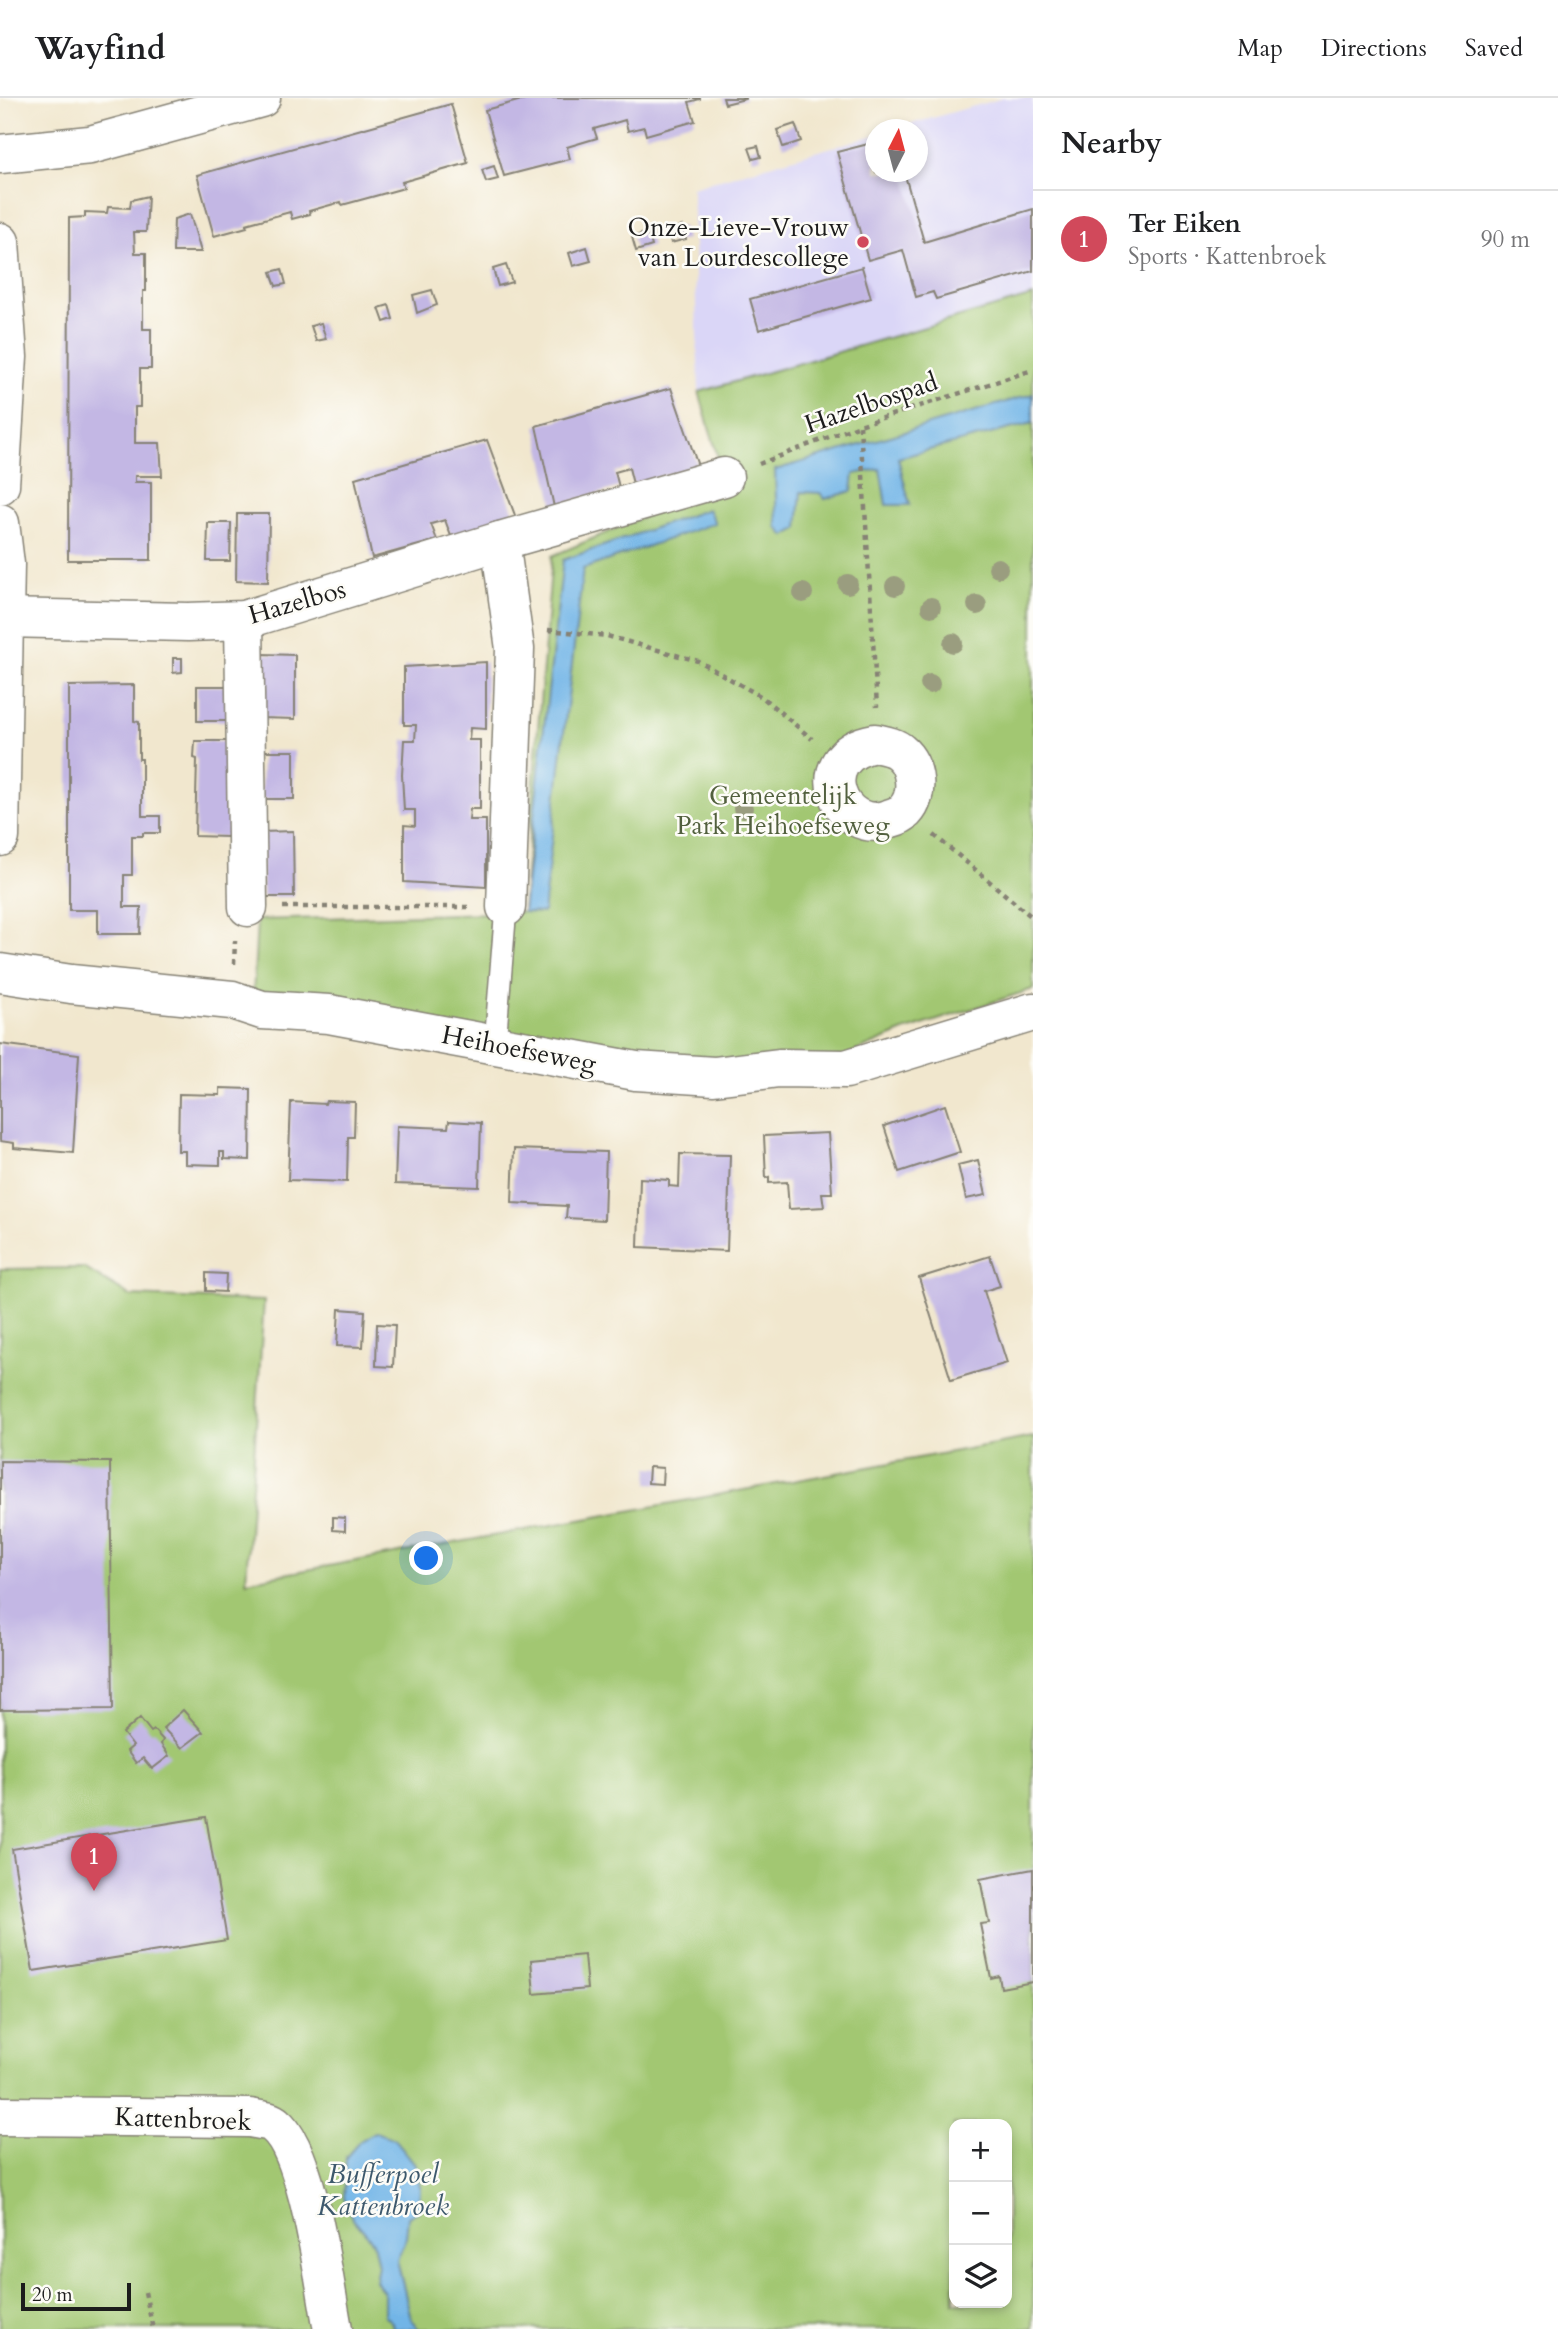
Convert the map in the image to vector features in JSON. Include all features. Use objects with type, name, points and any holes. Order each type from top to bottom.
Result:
[{"type":"street","points":[[0,154],[90,145],[261,98]]},
{"type":"street","points":[[0,242],[8,358],[0,485]]},
{"type":"street","name":"Hazelbos","points":[[3,618],[188,622],[244,620],[500,541],[724,477]]},
{"type":"street","points":[[0,523],[3,564],[0,837]]},
{"type":"street","points":[[500,541],[515,649],[506,908]]},
{"type":"street","points":[[244,620],[248,907]]},
{"type":"street","points":[[879,744],[899,751],[913,772],[915,784],[905,811],[883,821],[871,822],[858,818],[847,810],[839,800],[836,787],[839,762],[862,745],[879,744]]},
{"type":"street","name":"Heihoefseweg","points":[[0,973],[71,984],[232,1000],[262,1010],[496,1022],[636,1071],[714,1076],[779,1068],[846,1069],[1033,1012]]},
{"type":"street","name":"Kattenbroek","points":[[0,2116],[250,2118],[274,2123],[291,2144],[305,2180],[333,2329]]},
{"type":"lane","points":[[496,1022],[506,908]]},
{"type":"path","name":"Hazelbospad","points":[[724,477],[860,425],[1033,370]]},
{"type":"path","points":[[860,425],[879,744]]},
{"type":"path","points":[[547,630],[607,636],[698,661],[762,697],[839,762]]},
{"type":"path","points":[[905,811],[1033,918]]},
{"type":"path","points":[[232,1000],[236,917],[248,907],[506,908]]},
{"type":"path","points":[[145,2292],[153,2329]]},
{"type":"shaded area","name":"Onze-Lieve-Vrouw van Lourdescollege","points":[[1003,98],[1033,98],[1033,296],[699,392],[692,187],[865,138],[865,182],[928,182],[928,119]]},
{"type":"green space","name":"Gemeentelijk Park Heihoefseweg","points":[[1033,296],[1033,989],[904,1031],[842,1057],[721,1069],[253,997],[257,920],[523,912],[552,556],[725,482],[699,392]]},
{"type":"green space","points":[[84,1268],[130,1296],[264,1301],[246,1581],[1033,1437],[1033,2329],[0,2329],[0,1269]]},
{"type":"water","points":[[1033,394],[1033,423],[898,458],[910,505],[886,505],[880,469],[854,474],[852,491],[825,499],[820,493],[801,492],[798,529],[785,536],[777,527],[775,470]]},
{"type":"water","points":[[708,509],[715,523],[583,569],[543,913],[523,912],[563,560]]},
{"type":"water","name":"Bufferpoel Kattenbroek","points":[[375,2132],[395,2139],[415,2164],[420,2187],[419,2211],[408,2217],[406,2237],[397,2260],[411,2318],[418,2329],[393,2329],[392,2323],[384,2315],[384,2292],[375,2281],[378,2266],[373,2242],[351,2216],[344,2198],[346,2157],[360,2141]]},
{"type":"building","points":[[529,98],[700,99],[689,102],[695,121],[646,135],[644,127],[628,131],[625,120],[594,129],[597,138],[567,147],[570,159],[504,176],[485,110]]},
{"type":"building","points":[[723,98],[745,98],[745,99],[725,104]]},
{"type":"building","points":[[451,104],[468,163],[402,182],[404,188],[342,205],[341,202],[292,219],[290,212],[214,236],[197,175]]},
{"type":"building","points":[[795,124],[801,141],[783,147],[777,130]]},
{"type":"building","points":[[865,145],[865,182],[907,182],[924,242],[1033,209],[1033,271],[936,299],[933,292],[916,297],[903,250],[868,260],[837,152]]},
{"type":"building","points":[[758,146],[761,157],[753,159],[749,148]]},
{"type":"building","points":[[494,166],[498,179],[486,182],[482,170]]},
{"type":"building","points":[[148,196],[146,232],[134,232],[135,253],[146,253],[143,329],[151,329],[151,369],[140,369],[140,407],[135,407],[135,443],[160,443],[162,476],[135,476],[135,482],[151,482],[151,560],[68,560],[69,218],[85,217],[85,212],[107,213],[108,207],[130,208],[131,200]]},
{"type":"building","points":[[190,214],[201,252],[173,252],[174,219]]},
{"type":"building","points":[[682,226],[686,239],[671,243],[668,231]]},
{"type":"building","points":[[648,232],[652,246],[636,251],[632,237]]},
{"type":"building","points":[[587,247],[591,261],[573,266],[569,253]]},
{"type":"building","points":[[506,265],[512,282],[498,286],[493,269]]},
{"type":"building","points":[[862,267],[871,298],[759,330],[750,299]]},
{"type":"building","points":[[282,269],[286,284],[276,286],[271,272]]},
{"type":"building","points":[[432,290],[437,305],[417,313],[413,295]]},
{"type":"building","points":[[389,305],[393,319],[384,322],[379,308]]},
{"type":"building","points":[[321,323],[326,339],[316,341],[311,326]]},
{"type":"building","points":[[671,388],[698,466],[633,484],[629,468],[615,472],[619,487],[554,507],[536,426]]},
{"type":"building","points":[[487,440],[516,518],[451,536],[445,520],[431,524],[437,540],[372,558],[355,478]]},
{"type":"building","points":[[237,514],[269,514],[268,582],[236,581]]},
{"type":"building","points":[[208,523],[231,523],[230,561],[207,561]]},
{"type":"building","points":[[262,654],[295,655],[295,719],[261,718]]},
{"type":"building","points":[[173,658],[182,658],[182,672],[173,673]]},
{"type":"building","points":[[486,662],[486,729],[470,728],[469,740],[480,740],[480,809],[470,809],[469,820],[486,820],[486,887],[404,882],[404,825],[415,826],[415,810],[404,810],[404,740],[415,740],[416,725],[404,725],[404,667]]},
{"type":"building","points":[[134,685],[134,721],[139,722],[139,759],[142,759],[142,816],[160,816],[160,833],[132,836],[132,875],[124,875],[124,907],[141,907],[140,934],[98,934],[98,910],[69,910],[69,686]]},
{"type":"building","points":[[197,686],[227,686],[227,721],[197,721]]},
{"type":"building","points":[[195,741],[228,741],[228,837],[195,836]]},
{"type":"building","points":[[262,751],[294,751],[294,799],[261,799]]},
{"type":"building","points":[[293,831],[294,897],[262,897],[262,832]]},
{"type":"building","points":[[0,1044],[79,1054],[73,1153],[14,1148],[14,1143],[0,1141]]},
{"type":"building","points":[[220,1088],[251,1089],[250,1160],[224,1159],[224,1152],[220,1152],[220,1165],[185,1164],[185,1151],[178,1151],[179,1094],[220,1095]]},
{"type":"building","points":[[326,1101],[355,1102],[354,1137],[348,1137],[347,1182],[288,1180],[291,1102],[325,1104]]},
{"type":"building","points":[[945,1105],[960,1152],[899,1172],[884,1126]]},
{"type":"building","points":[[449,1121],[481,1123],[479,1187],[395,1184],[397,1126],[448,1128]]},
{"type":"building","points":[[828,1133],[832,1193],[822,1193],[824,1207],[789,1209],[787,1182],[769,1183],[769,1177],[766,1178],[764,1136]]},
{"type":"building","points":[[514,1149],[606,1152],[604,1220],[566,1218],[567,1206],[512,1203]]},
{"type":"building","points":[[680,1154],[730,1155],[727,1251],[638,1247],[640,1178],[669,1180],[669,1186],[679,1187]]},
{"type":"building","points":[[978,1160],[986,1195],[966,1199],[958,1165]]},
{"type":"building","points":[[990,1256],[1000,1286],[984,1291],[1007,1363],[951,1380],[919,1278]]},
{"type":"building","points":[[206,1273],[226,1274],[225,1292],[206,1291]]},
{"type":"building","points":[[339,1309],[365,1311],[363,1347],[337,1346]]},
{"type":"building","points":[[377,1324],[395,1325],[393,1367],[376,1366]]},
{"type":"building","points":[[0,1461],[110,1462],[113,1709],[0,1710]]},
{"type":"building","points":[[649,1467],[663,1468],[662,1484],[648,1483]]},
{"type":"building","points":[[333,1517],[345,1518],[345,1531],[333,1530]]},
{"type":"building","points":[[183,1710],[203,1732],[182,1748],[163,1728]]},
{"type":"building","points":[[140,1718],[151,1732],[154,1730],[163,1740],[161,1744],[169,1756],[152,1769],[143,1758],[136,1763],[127,1751],[133,1746],[123,1733]]},
{"type":"building","points":[[206,1817],[227,1940],[33,1971],[12,1849]]},
{"type":"building","points":[[1033,1869],[1033,1982],[1001,1988],[999,1976],[991,1978],[980,1924],[989,1923],[980,1879]]},
{"type":"building","points":[[584,1955],[587,1989],[534,1994],[531,1960]]},
{"type":"place","name":"Onze-Lieve-Vrouw van Lourdescollege","points":[[863,242]]},
{"type":"place","name":"Ter Eiken","points":[[94,1891]]}]
